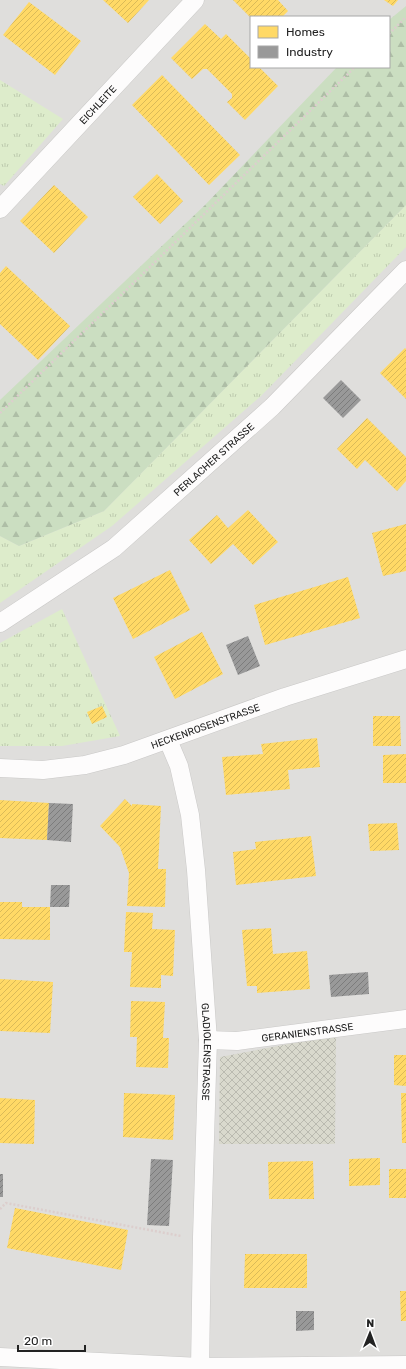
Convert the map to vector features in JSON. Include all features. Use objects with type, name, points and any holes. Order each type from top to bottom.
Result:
[{"type":"street","name":"EICHLEITE","points":[[0,209],[195,0]]},
{"type":"street","name":"PERLACHER STRASSE","points":[[0,623],[114,548],[272,407],[406,270]]},
{"type":"street","name":"HECKENROSENSTRASSE","points":[[0,768],[43,770],[85,766],[168,740],[285,697],[406,659]]},
{"type":"street","name":"GLADIOLENSTRASSE","points":[[168,740],[179,766],[190,815],[196,870],[208,1040],[200,1368]]},
{"type":"street","name":"GERANIENSTRASSE","points":[[208,1040],[238,1041],[406,1019]]},
{"type":"street","points":[[0,1357],[200,1368],[406,1365]]},
{"type":"path","points":[[390,33],[406,17]]},
{"type":"path","points":[[0,413],[354,68]]},
{"type":"path","points":[[0,1209],[6,1203],[175,1236],[202,1237]]},
{"type":"shaded area","points":[[0,0],[406,0],[406,1369],[0,1369]]},
{"type":"shaded area","points":[[336,1035],[335,1144],[219,1144],[220,1057]]},
{"type":"green space","points":[[406,6],[406,205],[104,511],[19,546],[0,536],[0,400],[205,205],[336,68],[390,68],[390,19]]},
{"type":"green space","points":[[0,80],[63,119],[4,186],[0,184]]},
{"type":"green space","points":[[406,205],[406,247],[261,396],[112,526],[0,603],[0,536],[19,546],[104,511]]},
{"type":"green space","points":[[62,609],[120,736],[62,746],[0,746],[0,643]]},
{"type":"building: Homes","points":[[103,0],[149,0],[128,23]]},
{"type":"building: Homes","points":[[233,0],[278,0],[288,11],[283,16],[250,17]]},
{"type":"building: Homes","points":[[384,0],[398,0],[393,6]]},
{"type":"building: Homes","points":[[29,2],[81,41],[55,75],[3,35]]},
{"type":"building: Homes","points":[[205,24],[221,39],[226,34],[250,58],[250,68],[260,68],[278,86],[245,120],[227,102],[232,98],[232,94],[207,69],[203,69],[192,79],[171,58]]},
{"type":"building: Homes","points":[[162,75],[240,155],[209,185],[132,105]]},
{"type":"building: Homes","points":[[157,174],[183,201],[160,224],[133,197]]},
{"type":"building: Homes","points":[[54,185],[88,217],[54,253],[20,221]]},
{"type":"building: Homes","points":[[6,266],[70,326],[38,360],[0,324],[0,273]]},
{"type":"building: Homes","points":[[405,348],[406,349],[406,399],[380,373]]},
{"type":"building: Homes","points":[[367,418],[406,457],[406,481],[397,491],[365,460],[357,469],[337,449]]},
{"type":"building: Homes","points":[[248,510],[278,542],[253,565],[233,544],[211,564],[189,540],[217,515],[228,528]]},
{"type":"building: Homes","points":[[406,524],[406,571],[383,576],[372,533]]},
{"type":"building: Homes","points":[[170,570],[190,610],[133,639],[113,598]]},
{"type":"building: Homes","points":[[348,577],[360,618],[265,645],[254,605]]},
{"type":"building: Homes","points":[[202,632],[223,674],[175,699],[154,657]]},
{"type":"building: Homes","points":[[102,706],[107,717],[92,724],[87,712]]},
{"type":"building: Homes","points":[[373,716],[400,716],[401,746],[373,746]]},
{"type":"building: Homes","points":[[317,738],[320,767],[288,770],[290,789],[226,795],[222,757],[263,754],[261,744]]},
{"type":"building: Homes","points":[[406,754],[406,783],[383,783],[383,755]]},
{"type":"building: Homes","points":[[125,799],[132,806],[132,804],[161,806],[158,869],[166,869],[165,907],[127,906],[129,873],[120,847],[100,826]]},
{"type":"building: Homes","points":[[0,800],[49,803],[47,840],[0,838]]},
{"type":"building: Homes","points":[[397,823],[399,850],[370,851],[368,824]]},
{"type":"building: Homes","points":[[311,836],[316,876],[236,885],[233,852],[256,849],[255,842]]},
{"type":"building: Homes","points":[[0,902],[22,902],[22,907],[50,907],[50,940],[0,939]]},
{"type":"building: Homes","points":[[126,912],[153,913],[152,929],[175,930],[173,976],[161,975],[161,988],[130,987],[132,952],[124,952]]},
{"type":"building: Homes","points":[[271,928],[273,954],[307,951],[310,989],[257,993],[257,986],[247,986],[242,930]]},
{"type":"building: Homes","points":[[0,979],[53,982],[50,1033],[0,1031]]},
{"type":"building: Homes","points":[[131,1001],[165,1002],[163,1038],[169,1038],[168,1068],[136,1067],[137,1037],[130,1037]]},
{"type":"building: Homes","points":[[394,1055],[406,1055],[406,1086],[394,1085]]},
{"type":"building: Homes","points":[[124,1093],[175,1095],[173,1140],[123,1137]]},
{"type":"building: Homes","points":[[401,1093],[406,1093],[406,1143],[402,1143]]},
{"type":"building: Homes","points":[[0,1098],[35,1100],[34,1144],[0,1143]]},
{"type":"building: Homes","points":[[380,1158],[380,1185],[349,1186],[349,1159]]},
{"type":"building: Homes","points":[[313,1161],[314,1199],[269,1199],[268,1162]]},
{"type":"building: Homes","points":[[389,1169],[406,1169],[406,1198],[389,1198]]},
{"type":"building: Homes","points":[[15,1208],[128,1230],[121,1270],[7,1248]]},
{"type":"building: Homes","points":[[245,1254],[307,1254],[307,1288],[244,1288]]},
{"type":"building: Homes","points":[[400,1291],[406,1291],[406,1321],[401,1321]]},
{"type":"building: Industry","points":[[341,380],[361,400],[343,418],[323,398]]},
{"type":"building: Industry","points":[[248,636],[260,666],[238,675],[226,645]]},
{"type":"building: Industry","points":[[49,803],[73,804],[71,842],[47,840]]},
{"type":"building: Industry","points":[[51,885],[70,885],[69,907],[50,907]]},
{"type":"building: Industry","points":[[368,972],[369,994],[331,997],[329,975]]},
{"type":"building: Industry","points":[[151,1159],[173,1160],[169,1226],[147,1225]]},
{"type":"building: Industry","points":[[0,1174],[3,1174],[3,1197],[0,1197]]},
{"type":"building: Industry","points":[[296,1311],[314,1311],[314,1330],[296,1331]]}]
